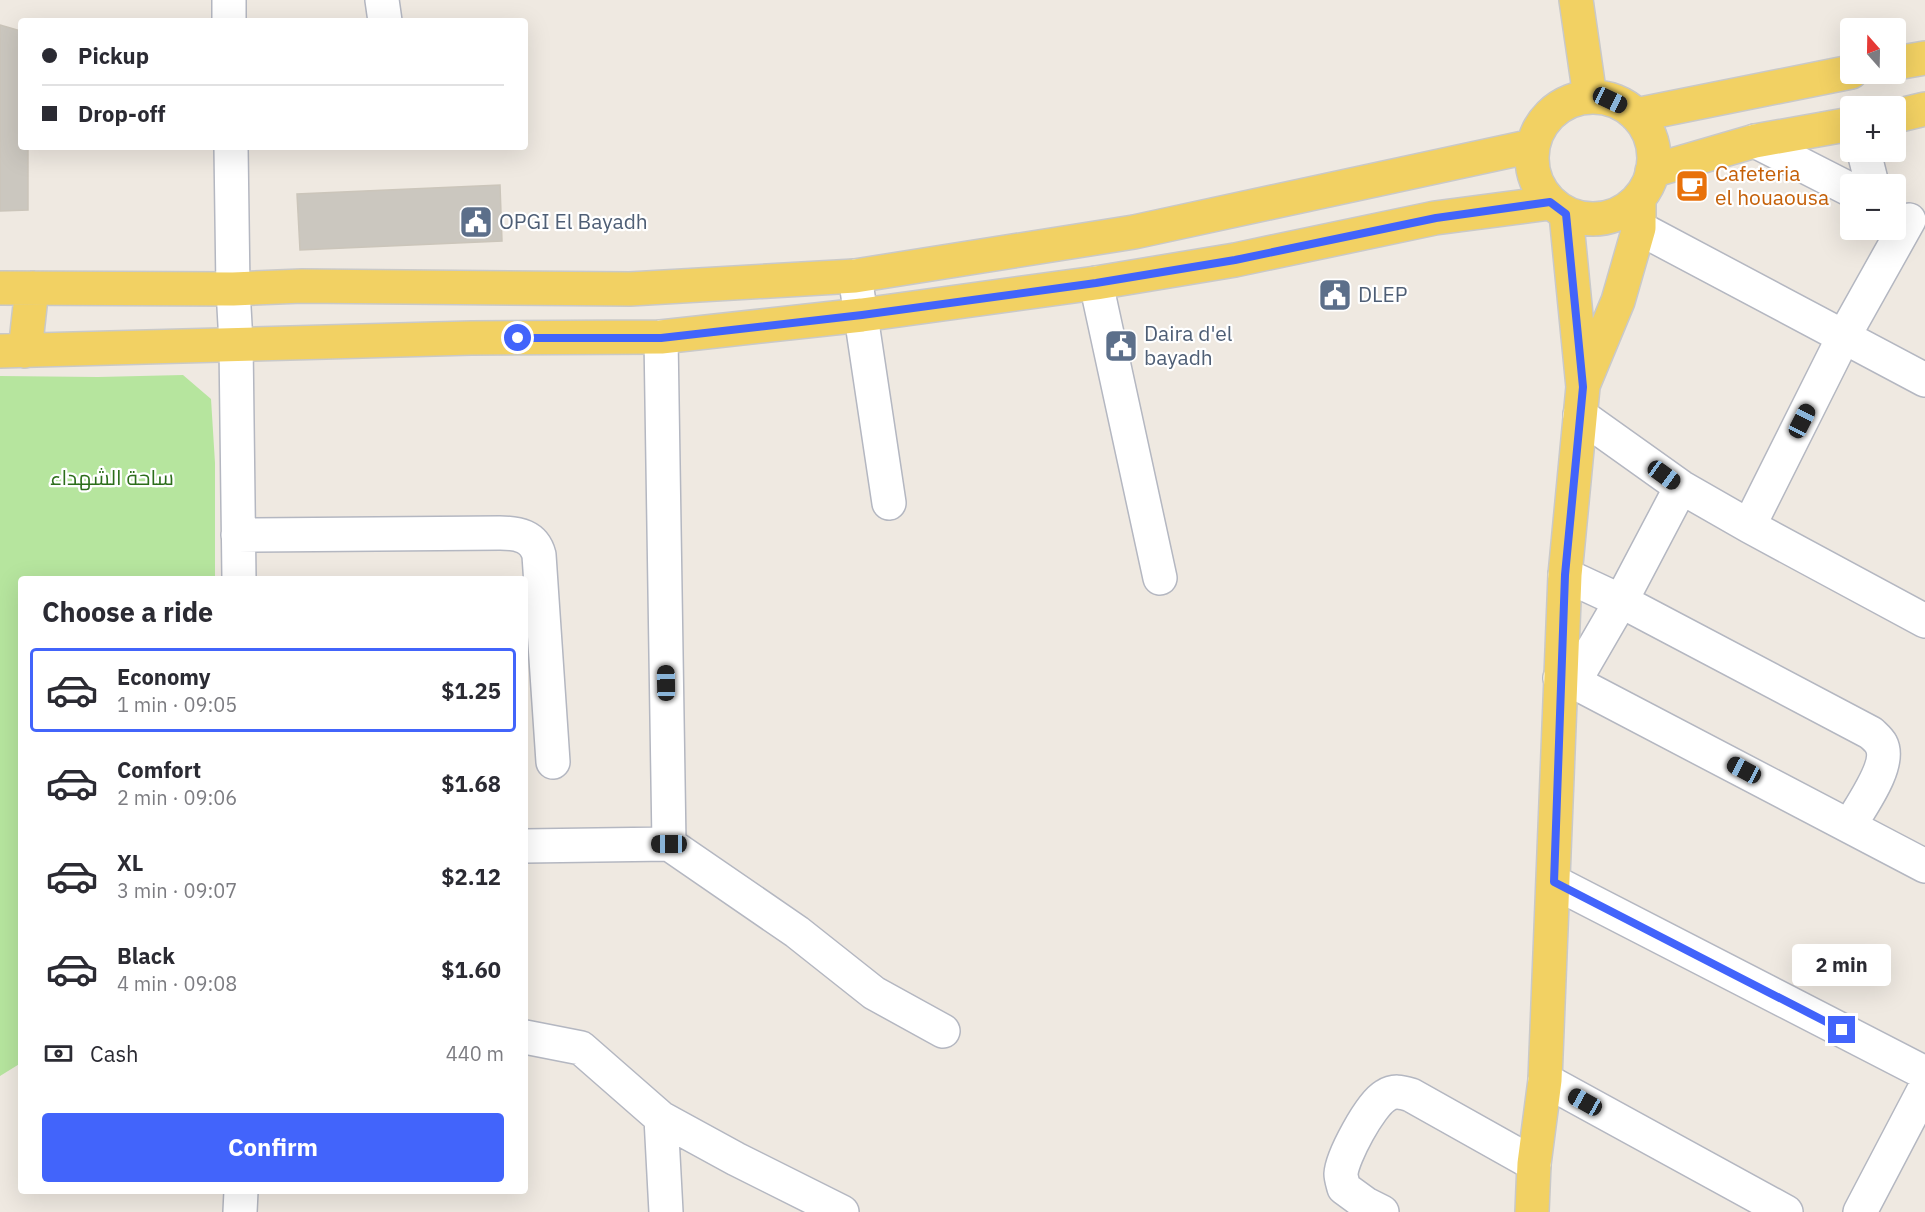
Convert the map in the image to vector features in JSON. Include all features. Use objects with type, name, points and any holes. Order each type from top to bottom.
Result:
[{"type":"main road","points":[[1576,0],[1590,97]]},
{"type":"main road","points":[[1906,61],[1925,58]]},
{"type":"main road","points":[[1636,115],[1840,74]]},
{"type":"main road","points":[[1532,1212],[1534,1164],[1545,1080],[1554,882],[1567,680],[1565,575],[1581,401],[1558,208],[1538,186],[1532,167],[1532,146],[1539,128],[1552,112],[1570,102],[1590,97],[1610,100],[1628,108],[1636,115],[1651,141],[1654,161],[1618,302],[1581,401]]},
{"type":"main road","points":[[1906,114],[1925,109]]},
{"type":"main road","points":[[32,288],[13,351],[459,338],[661,338],[862,315],[1096,283],[1235,260],[1436,218],[1558,208],[1586,219],[1605,218],[1624,211],[1755,141],[1840,126]]},
{"type":"main road","points":[[0,288],[232,289],[302,286],[630,289],[855,276],[1134,232],[1532,146]]},
{"type":"street","points":[[229,0],[229,18]]},
{"type":"street","points":[[382,0],[385,18]]},
{"type":"street","points":[[1755,141],[1840,184]]},
{"type":"street","points":[[231,150],[239,576]]},
{"type":"street","points":[[1644,199],[1844,336],[1925,380]]},
{"type":"street","points":[[1749,526],[1844,336],[1910,221]]},
{"type":"street","points":[[855,276],[889,503]]},
{"type":"street","points":[[1096,283],[1160,578]]},
{"type":"street","points":[[661,338],[669,844]]},
{"type":"street","points":[[1581,401],[1681,487],[1925,621]]},
{"type":"street","points":[[1681,487],[1621,601],[1567,680],[1850,825],[1925,866]]},
{"type":"street","points":[[238,535],[517,533],[533,542],[539,555],[552,762]]},
{"type":"street","points":[[1565,575],[1621,601],[1871,733],[1881,744],[1884,760],[1880,772],[1850,825]]},
{"type":"street","points":[[528,846],[669,844],[797,932],[874,993],[943,1031]]},
{"type":"street","points":[[1554,882],[1925,1073]]},
{"type":"street","points":[[528,1038],[581,1048],[661,1118],[736,1159],[842,1212]]},
{"type":"street","points":[[1545,1080],[1786,1212]]},
{"type":"street","points":[[1860,1212],[1925,1088]]},
{"type":"street","points":[[1382,1212],[1344,1188],[1341,1175],[1346,1157],[1376,1103],[1385,1096],[1399,1091],[1411,1095],[1534,1164]]},
{"type":"street","points":[[661,1118],[666,1212]]},
{"type":"street","points":[[240,1212],[242,1194]]},
{"type":"green space","name":"ساحة الشهداء","points":[[183,375],[211,399],[215,463],[215,576],[18,576],[18,1065],[0,1076],[0,376]]},
{"type":"building","points":[[0,25],[18,30],[18,150],[28,150],[28,210],[0,211]]},
{"type":"building","points":[[500,185],[502,241],[300,250],[297,194]]},
{"type":"place","name":"Cafeteria el houaousa","points":[[1692,186]]},
{"type":"place","name":"OPGI El Bayadh","points":[[476,222]]},
{"type":"place","name":"DLEP","points":[[1335,295]]},
{"type":"place","name":"Daira d'el bayadh","points":[[1121,346]]},
{"type":"route","points":[[518,338],[661,338],[862,315],[1096,283],[1235,260],[1436,218],[1550,202],[1566,214],[1583,387],[1565,575],[1554,882],[1842,1030]]}]
